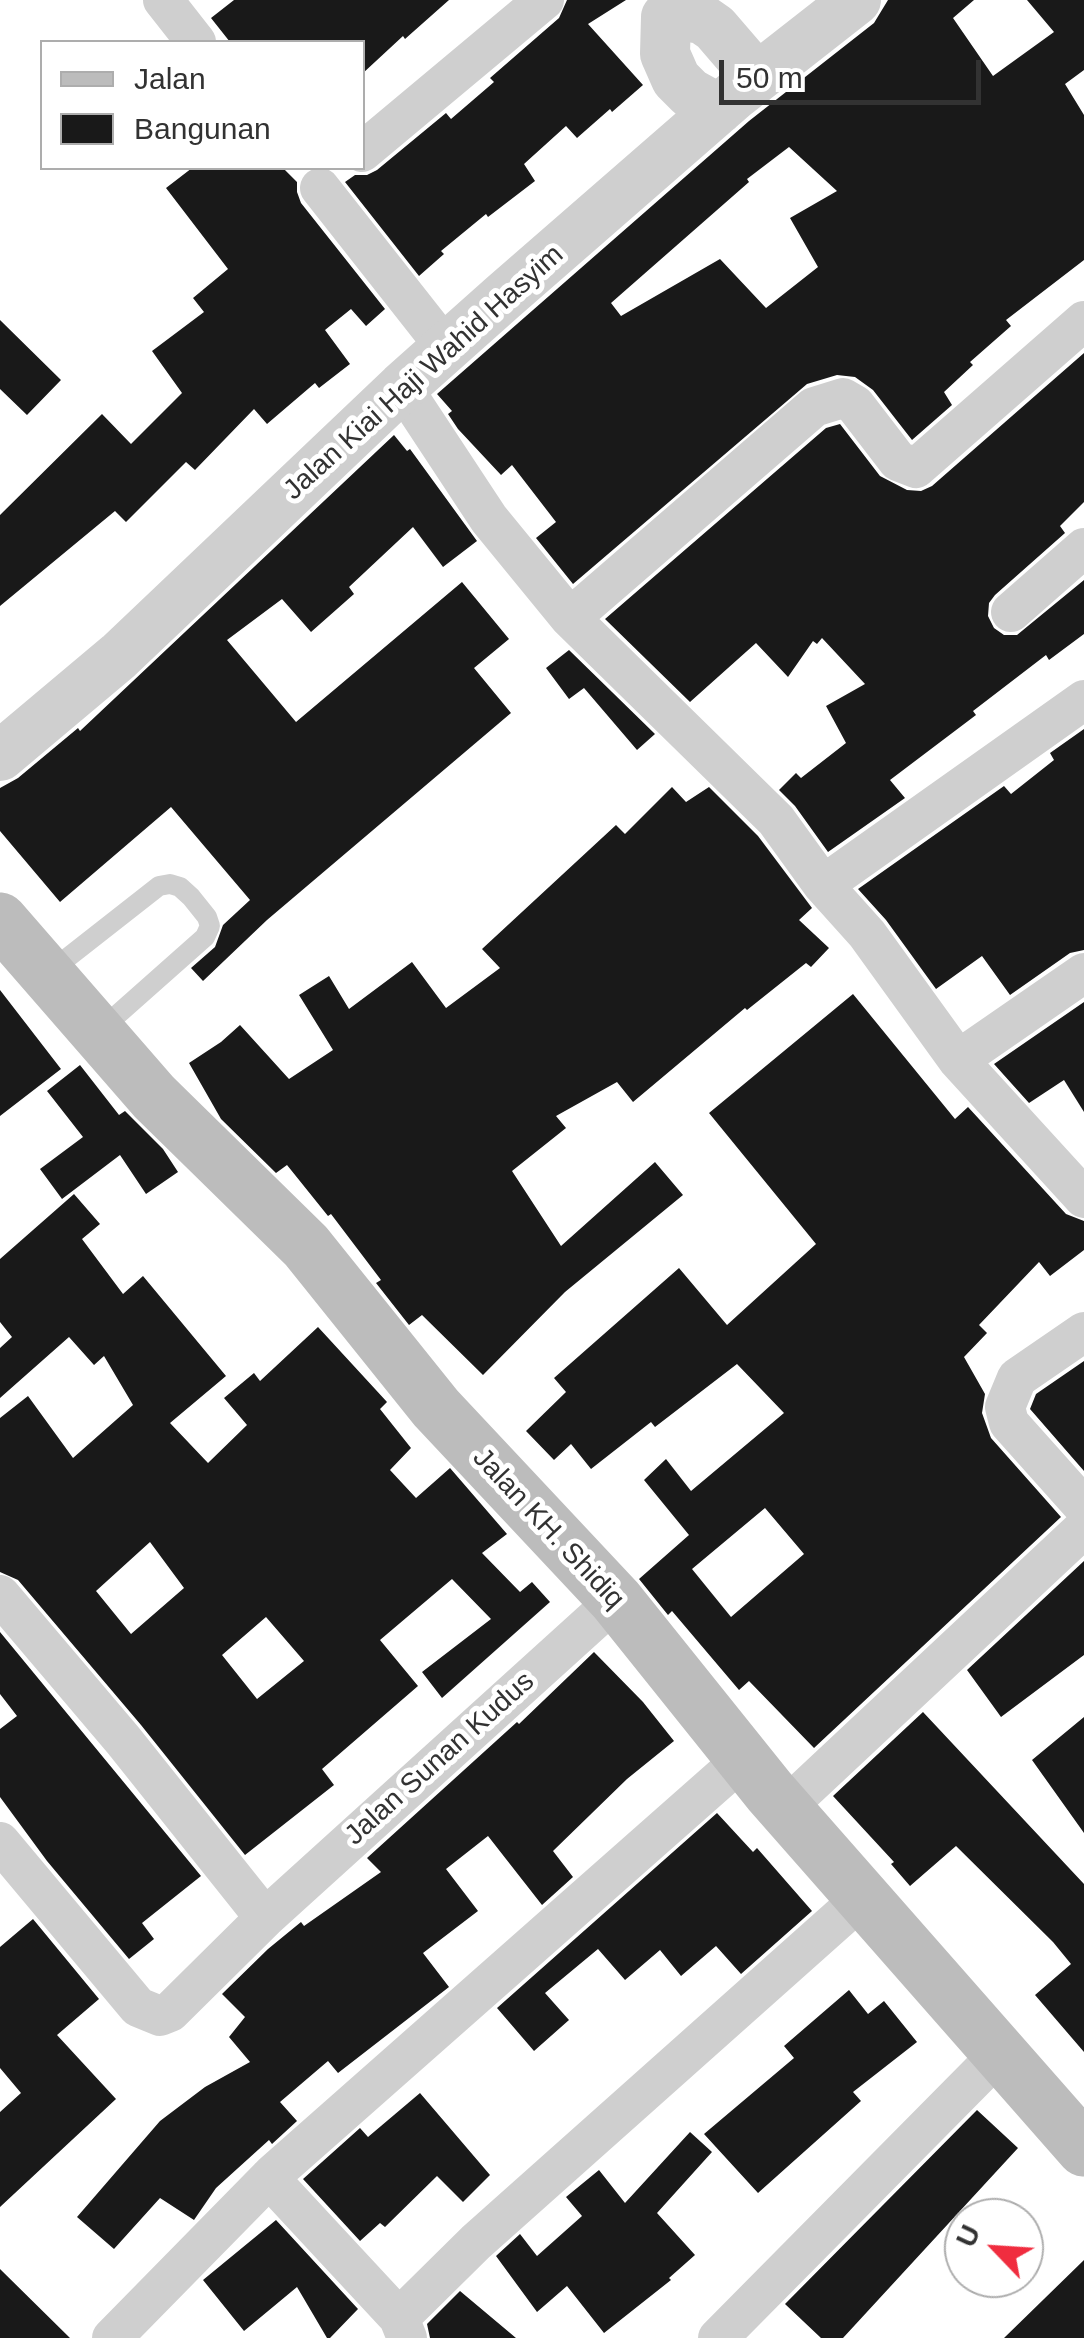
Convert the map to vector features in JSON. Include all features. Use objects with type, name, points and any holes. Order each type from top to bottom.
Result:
[{"type":"main road","name":"Jalan KH. Shidiq","points":[[0,920],[154,1097],[306,1246],[436,1408],[616,1600],[784,1809],[1084,2149]]},
{"type":"street","points":[[365,149],[544,0]]},
{"type":"street","name":"Jalan Kiai Haji Wahid Hasyim","points":[[0,756],[119,656],[446,348],[736,95],[856,0]]},
{"type":"street","points":[[171,3],[195,40]]},
{"type":"street","points":[[660,9],[702,20],[715,28],[746,64],[736,95]]},
{"type":"street","points":[[320,174],[446,348]]},
{"type":"street","points":[[570,618],[814,407],[843,398],[855,404],[898,462],[916,468],[1084,322]]},
{"type":"street","points":[[402,387],[489,518],[570,618],[776,820],[958,1060],[1084,1198]]},
{"type":"street","points":[[1011,612],[1084,548]]},
{"type":"street","points":[[822,885],[1084,700]]},
{"type":"street","points":[[958,1060],[1084,973]]},
{"type":"street","points":[[1084,1332],[1018,1378],[1004,1407],[1009,1423],[1084,1507]]},
{"type":"street","points":[[784,1809],[1084,1528]]},
{"type":"street","points":[[0,1595],[123,1740],[265,1918]]},
{"type":"street","name":"Jalan Sunan Kudus","points":[[0,1842],[138,2006],[160,2016],[183,2003],[265,1918],[616,1600]]},
{"type":"street","points":[[112,2338],[270,2178],[743,1760]]},
{"type":"street","points":[[270,2178],[403,2328],[476,2242],[862,1898]]},
{"type":"street","points":[[718,2338],[999,2054]]},
{"type":"lane","points":[[47,974],[160,886],[180,887],[208,917],[206,936],[98,1032]]},
{"type":"building","points":[[234,0],[449,0],[365,71],[365,40],[228,40],[211,18]]},
{"type":"building","points":[[567,0],[626,0],[588,24],[643,85],[577,138],[566,126],[524,164],[535,181],[488,217],[486,214],[441,251],[444,254],[419,276],[345,182],[355,175],[377,170],[446,113],[451,119],[494,82],[490,78],[559,18]]},
{"type":"building","points":[[888,0],[974,0],[953,18],[993,76],[1054,32],[1027,0],[1084,0],[1084,70],[1065,84],[1084,115],[1084,260],[1006,320],[1011,326],[970,362],[973,365],[944,392],[952,405],[912,440],[873,390],[855,377],[837,375],[807,384],[573,584],[536,538],[556,522],[512,465],[501,475],[458,429],[448,414],[452,411],[437,394],[749,121],[874,23]],"holes":[[[789,147],[837,191],[790,218],[818,267],[766,308],[720,259],[621,316],[611,303],[749,182],[747,179]]]},
{"type":"building","points":[[189,170],[285,170],[297,182],[301,203],[385,309],[366,326],[351,309],[325,330],[350,364],[319,388],[315,383],[267,424],[254,409],[195,470],[186,462],[126,522],[115,511],[0,606],[0,515],[102,414],[131,444],[182,393],[152,351],[204,312],[193,298],[228,269],[166,188]]},
{"type":"building","points":[[0,320],[61,380],[27,415],[0,389]]},
{"type":"building","points":[[1084,353],[1084,502],[1060,526],[1065,533],[995,595],[989,603],[988,616],[994,628],[1004,635],[1017,635],[1084,580],[1084,634],[1049,660],[1046,655],[973,711],[976,715],[890,780],[905,798],[828,852],[779,790],[796,773],[801,778],[846,743],[826,706],[865,684],[822,638],[817,644],[813,641],[788,677],[756,643],[690,702],[605,619],[826,428],[840,424],[880,476],[907,490],[921,491],[932,486]]},
{"type":"building","points":[[394,435],[407,451],[410,449],[477,541],[443,567],[413,527],[349,587],[354,594],[311,632],[282,599],[227,640],[296,722],[462,582],[509,639],[474,668],[511,713],[267,920],[203,981],[191,968],[215,947],[223,925],[250,900],[171,807],[60,902],[0,831],[0,788],[18,778],[78,728],[80,731]]},
{"type":"building","points":[[569,650],[655,734],[637,750],[584,688],[569,699],[546,668]]},
{"type":"building","points":[[1084,729],[1084,950],[1070,953],[1010,995],[982,956],[936,989],[886,920],[858,889],[1004,786],[1011,794],[1054,760],[1050,753]]},
{"type":"building","points":[[672,787],[686,802],[709,787],[758,836],[812,908],[799,920],[829,948],[811,967],[806,963],[745,1008],[633,1102],[617,1082],[556,1116],[566,1128],[512,1171],[561,1246],[655,1162],[683,1195],[565,1292],[483,1375],[422,1315],[409,1325],[331,1214],[328,1216],[287,1165],[276,1173],[221,1119],[189,1063],[240,1025],[289,1079],[333,1050],[299,995],[329,976],[349,1009],[412,962],[446,1008],[500,968],[482,949],[616,825],[625,834]]},
{"type":"building","points":[[0,990],[61,1069],[0,1116]]},
{"type":"building","points":[[853,994],[955,1119],[968,1107],[1066,1214],[1084,1221],[1084,1250],[1050,1276],[1039,1262],[979,1325],[987,1333],[964,1357],[985,1394],[982,1413],[991,1438],[1061,1517],[814,1748],[749,1681],[739,1690],[672,1611],[668,1615],[639,1579],[689,1535],[644,1480],[666,1459],[691,1491],[784,1413],[737,1364],[655,1427],[651,1422],[591,1469],[571,1444],[554,1460],[526,1431],[566,1392],[554,1378],[679,1268],[727,1325],[816,1244],[709,1113]],"holes":[[[765,1508],[804,1554],[731,1617],[692,1569]]]},
{"type":"building","points":[[1084,1002],[1084,1112],[1064,1080],[1029,1103],[994,1064]]},
{"type":"building","points":[[80,1065],[119,1115],[125,1111],[163,1149],[178,1172],[146,1194],[120,1155],[62,1199],[40,1169],[83,1137],[47,1091]]},
{"type":"building","points":[[74,1194],[100,1224],[82,1239],[123,1294],[143,1276],[226,1376],[170,1423],[208,1463],[247,1425],[224,1398],[254,1373],[260,1381],[318,1327],[387,1402],[380,1409],[411,1448],[390,1470],[416,1498],[450,1468],[507,1534],[482,1553],[520,1592],[532,1582],[550,1602],[442,1698],[422,1672],[491,1619],[452,1579],[380,1640],[418,1686],[322,1769],[334,1785],[245,1855],[18,1580],[0,1572],[0,1418],[28,1396],[73,1458],[133,1405],[104,1356],[94,1365],[69,1337],[0,1398],[0,1348],[12,1337],[0,1322],[0,1259]],"holes":[[[150,1542],[184,1588],[131,1634],[96,1591]],[[266,1617],[304,1661],[257,1699],[222,1655]]]},
{"type":"building","points":[[1084,1361],[1084,1471],[1030,1409],[1036,1394]]},
{"type":"building","points":[[1084,1561],[1084,1655],[1001,1717],[967,1670]]},
{"type":"building","points":[[0,1632],[201,1876],[142,1923],[154,1939],[129,1959],[47,1861],[0,1797],[0,1729],[17,1716],[0,1694]]},
{"type":"building","points":[[594,1652],[643,1702],[674,1741],[627,1779],[553,1851],[573,1877],[542,1905],[488,1836],[446,1869],[478,1911],[423,1953],[449,1987],[338,2073],[328,2061],[280,2102],[297,2121],[272,2144],[269,2140],[216,2188],[194,2220],[160,2198],[114,2249],[77,2217],[160,2121],[205,2087],[250,2062],[229,2037],[245,2017],[222,1994],[301,1922],[304,1926],[381,1872],[367,1858]]},
{"type":"building","points":[[923,1712],[1084,1884],[1084,2052],[1035,1995],[1071,1964],[1053,1942],[956,1846],[910,1886],[891,1864],[894,1862],[833,1796]]},
{"type":"building","points":[[1084,1717],[1084,1833],[1032,1760]]},
{"type":"building","points":[[717,1813],[753,1852],[757,1848],[812,1911],[741,1974],[716,1946],[681,1976],[660,1950],[625,1980],[598,1949],[545,1993],[569,2020],[534,2051],[497,2008]]},
{"type":"building","points":[[33,1919],[99,1999],[57,2035],[116,2099],[0,2207],[0,2112],[21,2093],[0,2068],[0,1947]]},
{"type":"building","points":[[849,1990],[868,2014],[884,2001],[917,2042],[853,2092],[861,2101],[758,2193],[704,2134],[794,2058],[784,2046]]},
{"type":"building","points":[[420,2093],[490,2175],[463,2202],[437,2176],[385,2227],[380,2223],[360,2241],[303,2179],[360,2128],[368,2137]]},
{"type":"building","points":[[977,2110],[1018,2148],[972,2198],[944,2198],[944,2228],[843,2338],[821,2338],[785,2304]]},
{"type":"building","points":[[690,2132],[712,2152],[657,2213],[695,2255],[671,2280],[604,2333],[567,2286],[537,2312],[496,2256],[520,2234],[537,2256],[582,2216],[566,2197],[599,2170],[625,2203]]},
{"type":"building","points":[[276,2220],[358,2309],[330,2338],[297,2287],[244,2331],[203,2280]]},
{"type":"building","points":[[1084,2260],[1084,2338],[1004,2338]]},
{"type":"building","points":[[0,2269],[70,2338],[0,2338]]},
{"type":"building","points":[[460,2291],[516,2338],[430,2338],[427,2324]]}]
